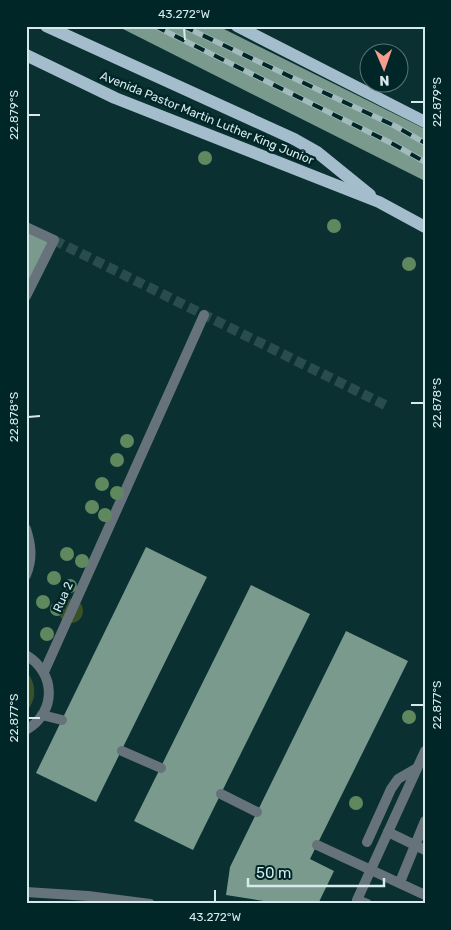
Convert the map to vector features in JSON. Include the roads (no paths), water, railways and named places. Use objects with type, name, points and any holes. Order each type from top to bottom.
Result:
[{"type":"main road","name":"Avenida Pastor Martin Luther King Junior","points":[[46,26],[294,139],[317,152],[379,202]]},
{"type":"main road","points":[[236,26],[425,122]]},
{"type":"main road","name":"Avenida Pastor Martin Luther King Junior","points":[[26,56],[115,98],[379,202],[425,227]]},
{"type":"street","points":[[26,227],[54,240],[26,296]]},
{"type":"street","name":"Rua 2","points":[[44,672],[204,315]]},
{"type":"street","points":[[26,529],[30,540],[31,558],[26,574]]},
{"type":"street","points":[[26,655],[39,665],[44,672],[49,694],[48,704],[42,715],[36,724],[26,730]]},
{"type":"street","points":[[42,715],[62,720]]},
{"type":"street","points":[[122,751],[160,768]]},
{"type":"street","points":[[367,904],[356,902],[425,751]]},
{"type":"street","points":[[367,842],[398,779],[417,768]]},
{"type":"street","points":[[221,794],[257,812]]},
{"type":"street","points":[[400,882],[420,847],[425,821]]},
{"type":"street","points":[[388,832],[420,847]]},
{"type":"street","points":[[317,845],[371,868],[425,895]]},
{"type":"street","points":[[26,892],[88,896],[150,904]]},
{"type":"tunnel","points":[[54,240],[389,407]]},
{"type":"railway","points":[[155,26],[393,144],[425,162]]},
{"type":"railway","points":[[183,26],[395,126],[425,143]]}]
